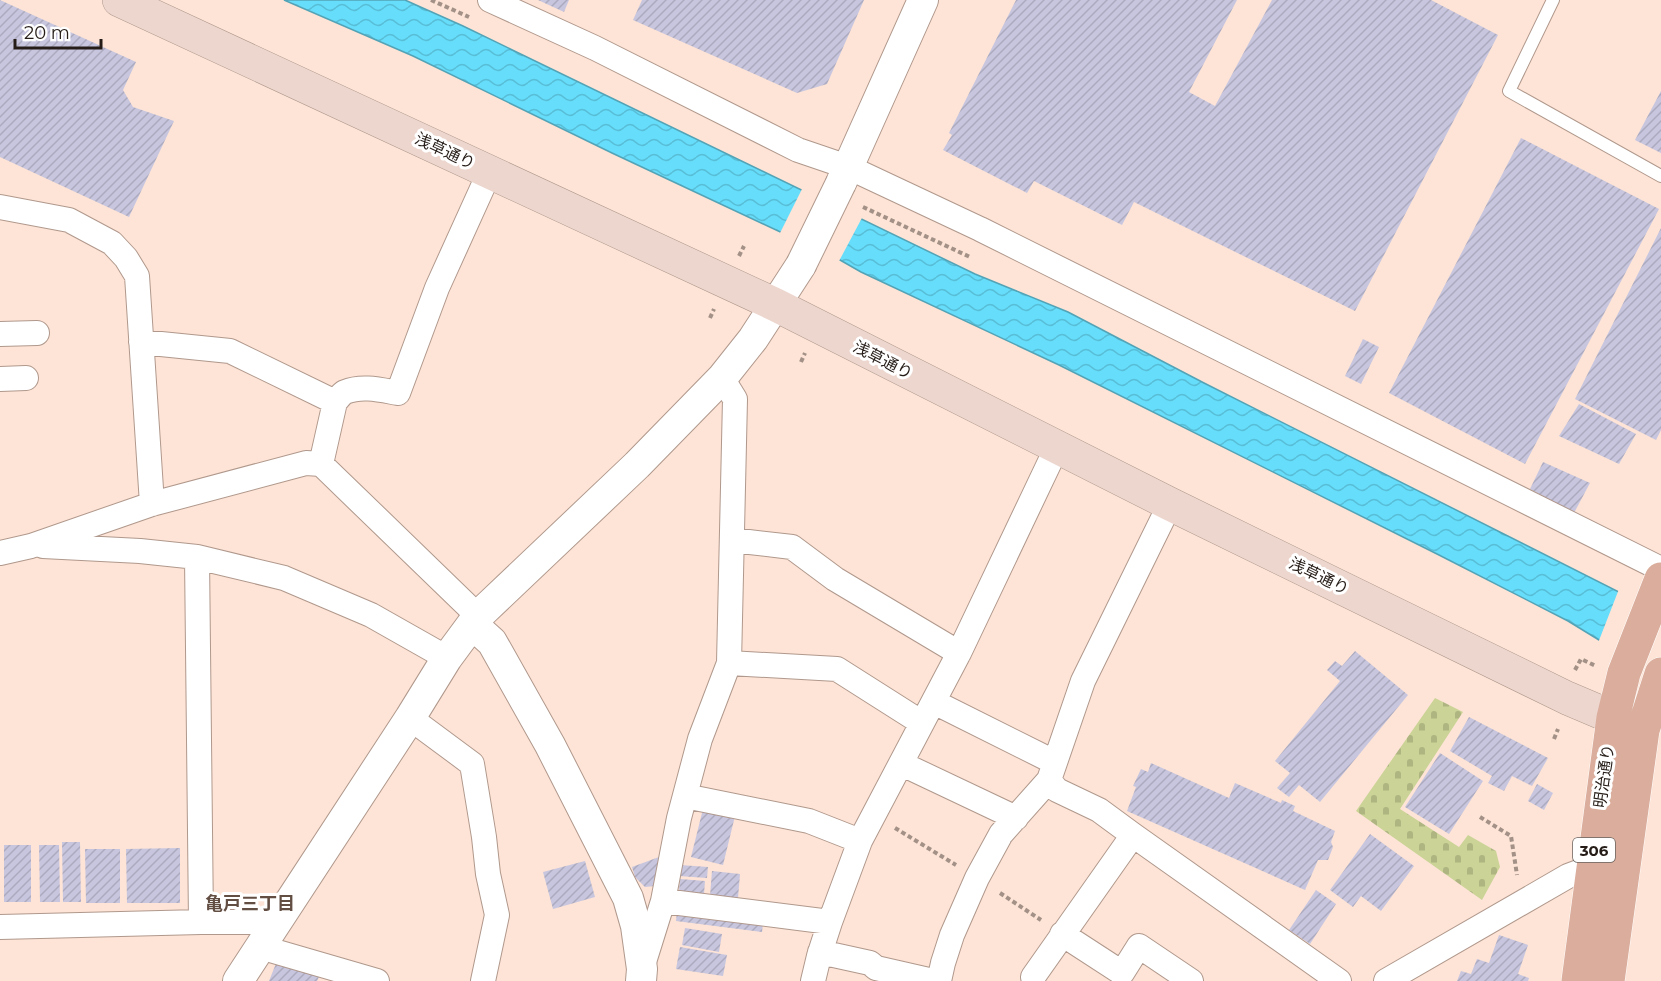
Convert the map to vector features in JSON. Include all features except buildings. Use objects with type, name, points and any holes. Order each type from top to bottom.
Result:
[{"type":"main road","name":"浅草通り","points":[[119,0],[776,305],[1170,504],[1567,698],[1613,718],[1655,712]]},
{"type":"main road","name":"明治通り","points":[[1578,981],[1613,718],[1613,671],[1660,578]]},
{"type":"main road","name":"明治通り","points":[[1608,981],[1655,712]]},
{"type":"street","points":[[490,0],[595,48],[844,175],[1092,284],[1660,578]]},
{"type":"street","points":[[238,981],[447,658],[475,620],[637,465],[722,378],[753,339],[801,265],[923,0]]},
{"type":"street","points":[[321,464],[335,402],[344,392],[362,388],[398,393],[437,288],[490,171]]},
{"type":"street","points":[[0,207],[69,220],[112,243],[126,258],[137,276],[152,504]]},
{"type":"street","points":[[0,334],[37,333]]},
{"type":"street","points":[[141,342],[230,351],[335,402]]},
{"type":"street","points":[[0,379],[26,378]]},
{"type":"street","points":[[641,975],[663,901],[700,738],[729,663],[735,399],[722,378]]},
{"type":"street","points":[[813,981],[830,922],[860,841],[959,652],[1057,447]]},
{"type":"street","points":[[0,553],[31,546],[152,504],[306,464],[321,464],[475,620],[492,642],[550,745],[627,898],[636,926],[641,975]]},
{"type":"street","points":[[939,981],[952,935],[977,878],[1001,834],[1052,771],[1083,681],[1170,504]]},
{"type":"street","points":[[732,540],[792,548],[835,579],[959,652]]},
{"type":"street","points":[[31,546],[197,556],[284,578],[371,615],[447,658]]},
{"type":"street","points":[[197,556],[201,922]]},
{"type":"street","points":[[729,663],[837,669],[922,723]]},
{"type":"street","points":[[934,702],[1052,771],[1057,790],[1099,810],[1339,981]]},
{"type":"street","points":[[410,718],[472,764],[488,874],[497,915],[483,981]]},
{"type":"street","points":[[902,764],[1016,818]]},
{"type":"street","points":[[685,796],[809,821],[860,841]]},
{"type":"street","points":[[1033,977],[1133,836]]},
{"type":"street","points":[[1386,981],[1521,902],[1568,876],[1592,867]]},
{"type":"street","points":[[663,901],[830,922]]},
{"type":"street","points":[[0,927],[275,922]]},
{"type":"street","points":[[1062,934],[1126,977],[1139,946],[1191,981]]},
{"type":"street","points":[[260,947],[377,981]]},
{"type":"street","points":[[820,952],[933,981]]},
{"type":"lane","points":[[1553,0],[1509,91],[1661,176]]},
{"type":"path","points":[[1575,670],[1581,659],[1613,671]]},
{"type":"path","points":[[1554,738],[1558,729]]},
{"type":"path","points":[[1480,817],[1511,836],[1521,902]]},
{"type":"green space","points":[[1435,698],[1463,712],[1400,809],[1459,847],[1468,835],[1496,851],[1500,867],[1482,900],[1356,811]]},
{"type":"water","points":[[284,0],[405,0],[975,274],[1068,312],[1619,592],[1661,671],[1437,554],[1059,365],[413,56]]},
{"type":"pier","points":[[803,187],[863,216],[838,263],[779,235]]},
{"type":"pier","points":[[1619,589],[1661,609],[1661,674],[1598,643]]},
{"type":"district","name":"亀戸三丁目","points":[[250,904]]}]
